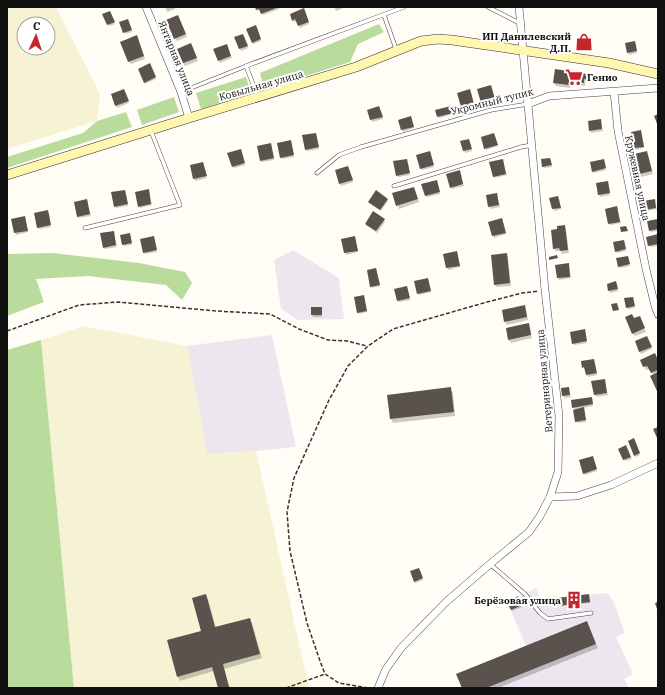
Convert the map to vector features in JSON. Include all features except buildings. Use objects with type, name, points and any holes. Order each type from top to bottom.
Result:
[{"type":"street","name":"Янтарная улица","points":[[146,7],[181,92],[189,118]]},
{"type":"street","name":"Ветеринарная улица","points":[[378,688],[386,669],[401,648],[446,602],[529,532],[540,516],[550,497],[558,472],[559,416],[545,290],[519,7]]},
{"type":"street","name":"Ковыльная улица","points":[[7,175],[189,118],[311,82],[356,67],[421,41],[438,39],[452,40],[609,63],[658,74]]},
{"type":"street","name":"Укромный тупик","points":[[528,104],[549,96],[658,88]]},
{"type":"street","name":"Кружевная улица","points":[[614,92],[618,131],[646,269],[658,314]]},
{"type":"street","points":[[550,497],[577,496],[584,494],[611,485],[658,463]]},
{"type":"lane","points":[[181,92],[404,7]]},
{"type":"lane","points":[[488,7],[520,24]]},
{"type":"lane","points":[[384,15],[397,50]]},
{"type":"lane","points":[[246,66],[258,97]]},
{"type":"lane","name":"Укромный тупик","points":[[317,173],[339,155],[491,110],[528,104]]},
{"type":"lane","points":[[85,228],[180,205],[151,130]]},
{"type":"lane","points":[[394,186],[521,147],[532,145]]},
{"type":"lane","points":[[490,564],[525,594],[540,613],[548,619],[591,613]]},
{"type":"path","points":[[368,688],[339,683],[325,674],[307,623],[290,552],[287,512],[294,478],[329,400],[348,366],[368,346],[393,329],[522,293],[545,290]]},
{"type":"path","points":[[7,331],[79,305],[118,302],[216,311],[270,314],[299,329],[328,340],[347,341],[368,346]]},
{"type":"path","points":[[286,688],[325,674]]},
{"type":"shaded area","points":[[7,7],[56,7],[100,94],[97,121],[7,149]]},
{"type":"shaded area","points":[[293,250],[339,278],[344,319],[298,320],[281,309],[274,260]]},
{"type":"shaded area","points":[[83,326],[187,346],[207,454],[256,451],[309,688],[74,688],[41,340]]},
{"type":"shaded area","points":[[272,335],[296,447],[207,454],[187,346]]},
{"type":"shaded area","points":[[536,588],[541,599],[608,593],[614,603],[625,633],[616,637],[633,674],[624,679],[629,688],[462,688],[456,674],[526,646],[507,602]]},
{"type":"green space","points":[[379,24],[384,32],[358,44],[350,62],[264,89],[260,73]]},
{"type":"green space","points":[[246,77],[251,93],[201,109],[196,93]]},
{"type":"green space","points":[[174,97],[179,112],[142,125],[137,110]]},
{"type":"green space","points":[[126,112],[132,127],[7,168],[7,157],[83,133],[97,121]]},
{"type":"green space","points":[[53,253],[139,263],[185,272],[192,283],[182,300],[166,285],[88,276],[36,279],[44,302],[7,316],[7,254]]},
{"type":"green space","points":[[41,340],[74,688],[7,688],[7,350]]},
{"type":"place","name":"ИП Данилевский Д.П.","points":[[584,42]]},
{"type":"place","name":"Генио","points":[[574,77]]},
{"type":"place","name":"Берёзовая улица","points":[[574,600]]}]
